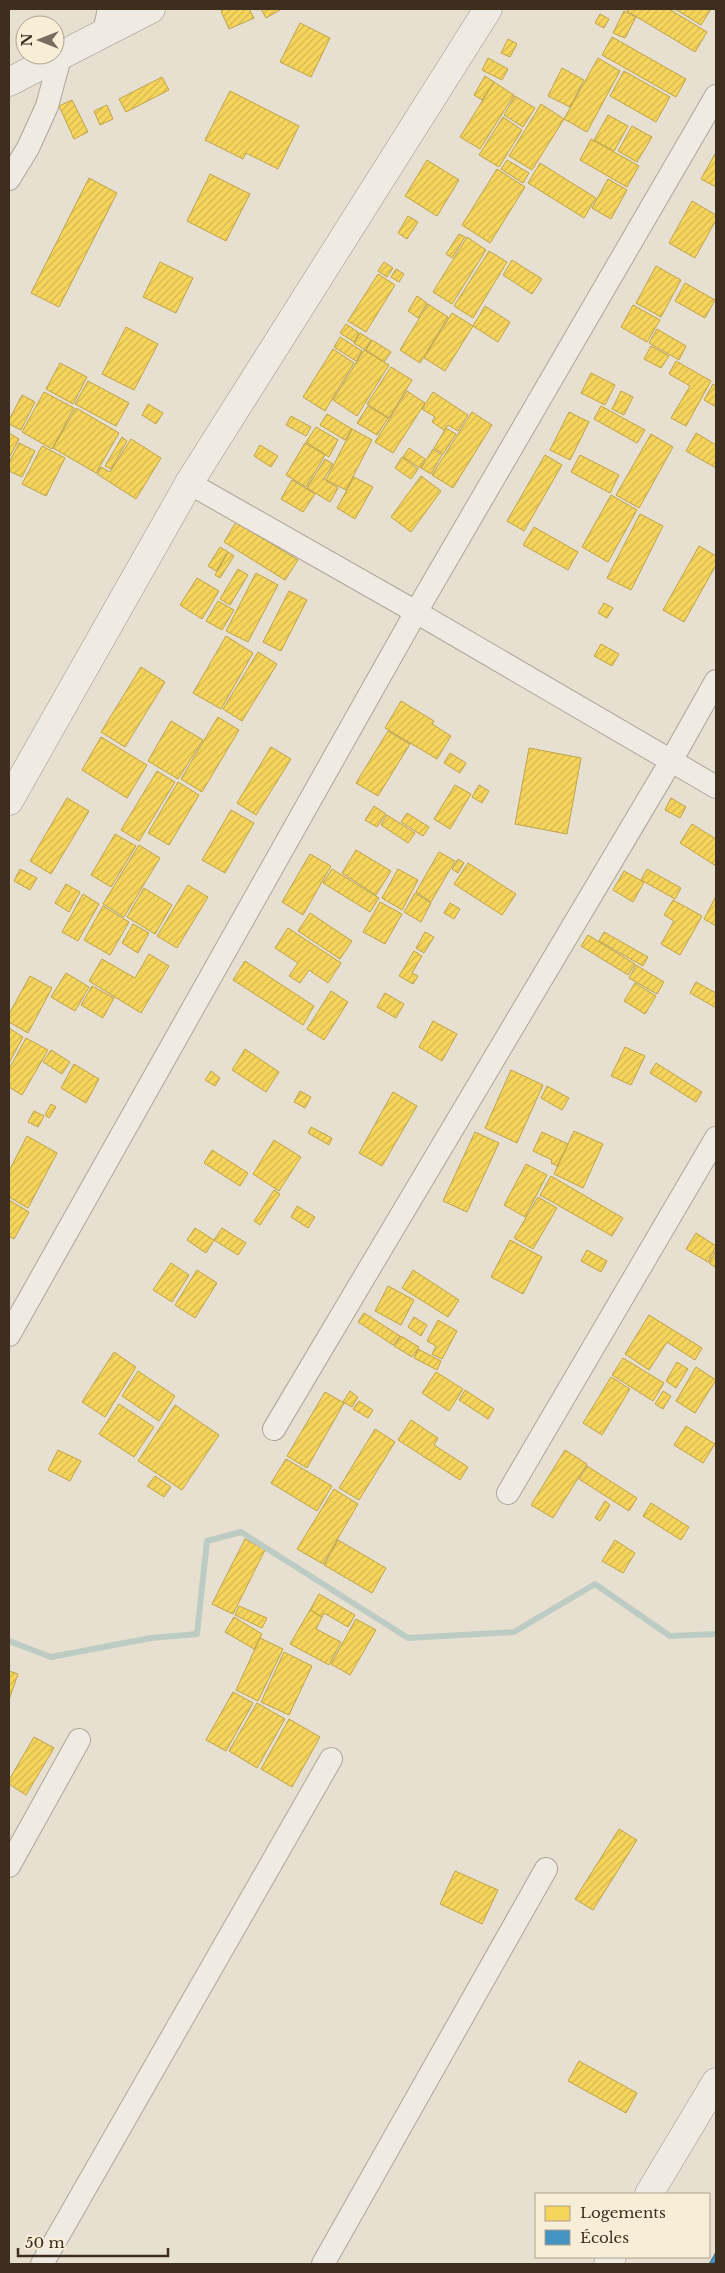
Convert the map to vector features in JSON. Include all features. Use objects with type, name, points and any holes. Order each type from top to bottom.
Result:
[{"type":"street","points":[[65,51],[107,20],[151,9]]},
{"type":"street","points":[[9,801],[189,483],[488,9]]},
{"type":"street","points":[[9,82],[41,65]]},
{"type":"street","points":[[9,179],[28,148],[47,106],[58,65]]},
{"type":"street","points":[[9,1335],[416,612],[716,96]]},
{"type":"street","points":[[189,483],[416,612],[716,788]]},
{"type":"street","points":[[274,1429],[671,761],[716,681]]},
{"type":"street","points":[[508,1493],[716,1138]]},
{"type":"street","points":[[9,1866],[79,1740]]},
{"type":"street","points":[[42,2264],[330,1759]]},
{"type":"street","points":[[323,2264],[546,1868]]},
{"type":"street","points":[[650,2193],[716,2082]]},
{"type":"building: Logements","points":[[225,9],[249,9],[254,18],[229,29],[221,11]]},
{"type":"building: Logements","points":[[261,9],[279,9],[280,10],[266,18]]},
{"type":"building: Logements","points":[[628,9],[669,9],[707,32],[695,52],[627,11]]},
{"type":"building: Logements","points":[[675,9],[711,9],[701,25]]},
{"type":"building: Logements","points":[[624,11],[636,17],[625,38],[613,33]]},
{"type":"building: Logements","points":[[600,14],[609,19],[604,28],[595,23]]},
{"type":"building: Logements","points":[[300,23],[330,38],[311,77],[280,62]]},
{"type":"building: Logements","points":[[612,37],[686,79],[676,97],[602,55]]},
{"type":"building: Logements","points":[[508,39],[517,44],[510,57],[501,53]]},
{"type":"building: Logements","points":[[488,58],[508,69],[502,80],[482,70]]},
{"type":"building: Logements","points":[[598,58],[620,71],[587,132],[564,119]]},
{"type":"building: Logements","points":[[562,68],[584,80],[570,107],[548,96]]},
{"type":"building: Logements","points":[[624,71],[670,97],[656,122],[610,96]]},
{"type":"building: Logements","points":[[485,76],[494,82],[482,100],[474,95]]},
{"type":"building: Logements","points":[[162,77],[169,90],[126,112],[119,99]]},
{"type":"building: Logements","points":[[494,82],[514,95],[480,149],[460,137]]},
{"type":"building: Logements","points":[[230,91],[299,126],[278,169],[246,153],[243,159],[205,140]]},
{"type":"building: Logements","points":[[515,96],[535,108],[523,127],[504,115]]},
{"type":"building: Logements","points":[[72,100],[88,132],[74,139],[59,106]]},
{"type":"building: Logements","points":[[541,104],[564,119],[532,170],[509,156]]},
{"type":"building: Logements","points":[[107,105],[113,119],[100,125],[94,111]]},
{"type":"building: Logements","points":[[608,115],[628,126],[614,151],[594,140]]},
{"type":"building: Logements","points":[[503,117],[522,130],[499,167],[479,155]]},
{"type":"building: Logements","points":[[632,126],[652,137],[637,162],[618,151]]},
{"type":"building: Logements","points":[[591,139],[639,166],[627,187],[580,160]]},
{"type":"building: Logements","points":[[716,152],[716,187],[701,179]]},
{"type":"building: Logements","points":[[427,160],[459,180],[437,216],[405,196]]},
{"type":"building: Logements","points":[[507,160],[529,173],[523,183],[501,169]]},
{"type":"building: Logements","points":[[540,163],[596,198],[584,218],[528,183]]},
{"type":"building: Logements","points":[[497,169],[525,187],[490,243],[462,225]]},
{"type":"building: Logements","points":[[210,174],[250,194],[226,241],[187,221]]},
{"type":"building: Logements","points":[[89,178],[117,193],[59,307],[31,293]]},
{"type":"building: Logements","points":[[608,179],[627,190],[611,219],[592,208]]},
{"type":"building: Logements","points":[[692,201],[716,215],[716,220],[695,258],[669,243]]},
{"type":"building: Logements","points":[[408,216],[418,222],[407,239],[398,233]]},
{"type":"building: Logements","points":[[459,234],[465,237],[452,258],[446,254]]},
{"type":"building: Logements","points":[[467,237],[486,250],[452,304],[433,292]]},
{"type":"building: Logements","points":[[489,251],[507,262],[473,318],[454,306]]},
{"type":"building: Logements","points":[[512,260],[542,279],[532,294],[503,275]]},
{"type":"building: Logements","points":[[160,262],[193,278],[176,313],[143,297]]},
{"type":"building: Logements","points":[[384,262],[393,268],[387,277],[378,271]]},
{"type":"building: Logements","points":[[656,266],[681,280],[661,317],[636,303]]},
{"type":"building: Logements","points":[[396,269],[404,274],[399,282],[391,277]]},
{"type":"building: Logements","points":[[378,274],[395,285],[366,332],[348,321]]},
{"type":"building: Logements","points":[[685,283],[715,300],[705,318],[675,301]]},
{"type":"building: Logements","points":[[417,296],[427,303],[418,318],[408,311]]},
{"type":"building: Logements","points":[[428,304],[448,317],[420,363],[400,350]]},
{"type":"building: Logements","points":[[633,305],[660,320],[647,342],[621,327]]},
{"type":"building: Logements","points":[[485,306],[510,322],[498,342],[473,326]]},
{"type":"building: Logements","points":[[452,313],[473,326],[445,371],[424,358]]},
{"type":"building: Logements","points":[[346,324],[359,333],[354,342],[340,333]]},
{"type":"building: Logements","points":[[126,327],[158,344],[134,390],[102,374]]},
{"type":"building: Logements","points":[[657,329],[686,346],[679,360],[649,343]]},
{"type":"building: Logements","points":[[360,333],[371,340],[365,350],[354,343]]},
{"type":"building: Logements","points":[[340,337],[362,351],[356,361],[334,347]]},
{"type":"building: Logements","points":[[372,340],[391,352],[384,362],[366,350]]},
{"type":"building: Logements","points":[[651,346],[669,356],[661,368],[644,359]]},
{"type":"building: Logements","points":[[333,349],[354,363],[325,411],[303,397]]},
{"type":"building: Logements","points":[[364,350],[389,365],[357,416],[333,400]]},
{"type":"building: Logements","points":[[676,361],[711,381],[686,426],[671,418],[690,386],[669,374]]},
{"type":"building: Logements","points":[[60,363],[87,377],[73,404],[46,389]]},
{"type":"building: Logements","points":[[391,367],[412,380],[389,418],[367,404]]},
{"type":"building: Logements","points":[[591,373],[615,385],[605,405],[581,393]]},
{"type":"building: Logements","points":[[88,381],[129,403],[116,426],[75,404]]},
{"type":"building: Logements","points":[[713,384],[716,386],[716,407],[704,400]]},
{"type":"building: Logements","points":[[407,391],[425,403],[393,453],[375,442]]},
{"type":"building: Logements","points":[[621,391],[633,397],[624,415],[612,409]]},
{"type":"building: Logements","points":[[44,392],[74,408],[52,449],[22,432]]},
{"type":"building: Logements","points":[[433,392],[468,415],[458,431],[448,425],[444,430],[432,422],[435,417],[422,409]]},
{"type":"building: Logements","points":[[22,395],[35,402],[21,430],[9,424],[9,420]]},
{"type":"building: Logements","points":[[148,404],[163,413],[156,424],[142,415]]},
{"type":"building: Logements","points":[[368,406],[388,418],[377,435],[357,423]]},
{"type":"building: Logements","points":[[601,406],[645,430],[637,443],[594,419]]},
{"type":"building: Logements","points":[[76,408],[119,433],[96,473],[53,448]]},
{"type":"building: Logements","points":[[472,412],[492,425],[453,488],[432,475]]},
{"type":"building: Logements","points":[[569,412],[589,422],[570,460],[550,450]]},
{"type":"building: Logements","points":[[327,414],[352,429],[345,440],[320,425]]},
{"type":"building: Logements","points":[[291,416],[311,427],[306,436],[286,425]]},
{"type":"building: Logements","points":[[316,427],[338,440],[329,457],[306,442]]},
{"type":"building: Logements","points":[[446,428],[456,434],[443,454],[434,448]]},
{"type":"building: Logements","points":[[352,429],[372,440],[346,490],[326,480]]},
{"type":"building: Logements","points":[[9,433],[19,439],[9,458]]},
{"type":"building: Logements","points":[[696,433],[716,445],[716,468],[686,451]]},
{"type":"building: Logements","points":[[651,434],[673,447],[639,508],[616,495]]},
{"type":"building: Logements","points":[[122,437],[127,441],[111,469],[105,466]]},
{"type":"building: Logements","points":[[131,439],[161,458],[136,499],[97,474],[101,467],[110,472]]},
{"type":"building: Logements","points":[[19,443],[35,451],[22,477],[9,471],[9,463]]},
{"type":"building: Logements","points":[[305,443],[325,455],[306,487],[286,475]]},
{"type":"building: Logements","points":[[260,445],[278,456],[271,467],[254,456]]},
{"type":"building: Logements","points":[[42,446],[65,458],[46,496],[22,484]]},
{"type":"building: Logements","points":[[409,448],[425,459],[420,468],[403,457]]},
{"type":"building: Logements","points":[[433,449],[442,455],[431,474],[421,468]]},
{"type":"building: Logements","points":[[545,455],[562,465],[524,531],[507,521]]},
{"type":"building: Logements","points":[[580,455],[619,475],[610,493],[571,472]]},
{"type":"building: Logements","points":[[402,457],[418,469],[411,479],[395,468]]},
{"type":"building: Logements","points":[[325,459],[333,464],[324,479],[338,488],[330,502],[307,488]]},
{"type":"building: Logements","points":[[421,476],[441,491],[411,532],[391,517]]},
{"type":"building: Logements","points":[[354,477],[373,487],[355,519],[337,508]]},
{"type":"building: Logements","points":[[292,480],[315,494],[303,512],[281,499]]},
{"type":"building: Logements","points":[[611,495],[637,510],[608,562],[582,547]]},
{"type":"building: Logements","points":[[640,514],[663,526],[631,590],[607,578]]},
{"type":"building: Logements","points":[[236,522],[298,560],[285,580],[224,542]]},
{"type":"building: Logements","points":[[534,527],[578,552],[568,570],[523,545]]},
{"type":"building: Logements","points":[[699,546],[716,556],[716,565],[684,622],[663,610]]},
{"type":"building: Logements","points":[[220,547],[228,552],[216,571],[208,566]]},
{"type":"building: Logements","points":[[228,552],[234,556],[220,578],[215,575]]},
{"type":"building: Logements","points":[[238,569],[248,575],[230,605],[220,599]]},
{"type":"building: Logements","points":[[256,573],[278,585],[248,642],[226,631]]},
{"type":"building: Logements","points":[[197,578],[219,591],[202,619],[180,605]]},
{"type":"building: Logements","points":[[289,591],[307,600],[281,651],[263,642]]},
{"type":"building: Logements","points":[[218,601],[234,610],[222,630],[206,621]]},
{"type":"building: Logements","points":[[604,603],[613,608],[607,618],[598,613]]},
{"type":"building: Logements","points":[[226,636],[253,653],[221,709],[193,693]]},
{"type":"building: Logements","points":[[601,644],[619,654],[612,666],[594,656]]},
{"type":"building: Logements","points":[[258,652],[277,664],[242,721],[223,709]]},
{"type":"building: Logements","points":[[141,667],[165,682],[125,747],[101,732]]},
{"type":"building: Logements","points":[[401,701],[434,721],[432,724],[451,736],[437,759],[385,728]]},
{"type":"building: Logements","points":[[218,717],[239,730],[202,792],[181,779]]},
{"type":"building: Logements","points":[[171,721],[203,740],[178,779],[148,761]]},
{"type":"building: Logements","points":[[388,731],[410,744],[378,796],[356,783]]},
{"type":"building: Logements","points":[[101,737],[147,765],[127,798],[82,770]]},
{"type":"building: Logements","points":[[271,747],[291,759],[256,815],[237,803]]},
{"type":"building: Logements","points":[[529,748],[581,758],[567,834],[515,824]]},
{"type":"building: Logements","points":[[450,753],[466,763],[460,773],[444,763]]},
{"type":"building: Logements","points":[[157,771],[175,782],[139,841],[121,830]]},
{"type":"building: Logements","points":[[178,782],[199,795],[169,845],[148,833]]},
{"type":"building: Logements","points":[[455,785],[471,794],[450,829],[434,819]]},
{"type":"building: Logements","points":[[479,785],[489,791],[482,803],[472,797]]},
{"type":"building: Logements","points":[[67,798],[89,811],[51,874],[30,861]]},
{"type":"building: Logements","points":[[671,798],[686,807],[680,818],[665,810]]},
{"type":"building: Logements","points":[[374,806],[386,814],[377,827],[365,820]]},
{"type":"building: Logements","points":[[231,810],[254,823],[225,873],[202,860]]},
{"type":"building: Logements","points":[[407,813],[429,827],[423,836],[401,822]]},
{"type":"building: Logements","points":[[387,815],[415,833],[408,843],[381,825]]},
{"type":"building: Logements","points":[[692,824],[716,839],[716,866],[680,843]]},
{"type":"building: Logements","points":[[115,834],[136,846],[111,887],[91,875]]},
{"type":"building: Logements","points":[[139,845],[160,858],[124,917],[103,904]]},
{"type":"building: Logements","points":[[356,850],[391,871],[376,895],[342,873]]},
{"type":"building: Logements","points":[[439,852],[455,861],[431,902],[416,892]]},
{"type":"building: Logements","points":[[310,854],[331,866],[303,915],[282,902]]},
{"type":"building: Logements","points":[[458,859],[464,863],[458,873],[452,869]]},
{"type":"building: Logements","points":[[468,863],[516,894],[502,915],[454,884]]},
{"type":"building: Logements","points":[[20,869],[37,878],[30,890],[14,881]]},
{"type":"building: Logements","points":[[332,869],[379,898],[370,912],[323,883]]},
{"type":"building: Logements","points":[[398,869],[418,880],[402,910],[382,898]]},
{"type":"building: Logements","points":[[647,869],[681,888],[675,899],[641,880]]},
{"type":"building: Logements","points":[[624,871],[644,882],[633,902],[613,890]]},
{"type":"building: Logements","points":[[66,884],[80,892],[69,912],[55,903]]},
{"type":"building: Logements","points":[[188,885],[208,897],[177,948],[157,936]]},
{"type":"building: Logements","points":[[144,888],[172,905],[155,934],[127,917]]},
{"type":"building: Logements","points":[[415,893],[431,903],[421,922],[404,912]]},
{"type":"building: Logements","points":[[83,894],[99,904],[78,941],[62,932]]},
{"type":"building: Logements","points":[[716,896],[716,926],[704,919]]},
{"type":"building: Logements","points":[[673,900],[702,916],[680,955],[661,944],[674,921],[664,915]]},
{"type":"building: Logements","points":[[380,902],[402,914],[385,944],[363,932]]},
{"type":"building: Logements","points":[[450,903],[460,909],[454,919],[444,913]]},
{"type":"building: Logements","points":[[103,906],[129,922],[110,955],[84,940]]},
{"type":"building: Logements","points":[[310,913],[352,941],[340,959],[298,931]]},
{"type":"building: Logements","points":[[133,924],[149,933],[138,953],[122,943]]},
{"type":"building: Logements","points":[[288,928],[341,963],[328,983],[309,970],[300,983],[289,976],[298,963],[275,948]]},
{"type":"building: Logements","points":[[425,932],[434,937],[424,953],[416,948]]},
{"type":"building: Logements","points":[[604,932],[648,957],[643,966],[599,941]]},
{"type":"building: Logements","points":[[588,935],[635,964],[628,975],[581,946]]},
{"type":"building: Logements","points":[[414,951],[422,956],[412,973],[418,976],[413,984],[399,976]]},
{"type":"building: Logements","points":[[149,954],[169,966],[141,1013],[89,981],[102,959],[135,978]]},
{"type":"building: Logements","points":[[245,961],[314,1006],[303,1025],[233,980]]},
{"type":"building: Logements","points":[[636,965],[664,982],[657,994],[629,978]]},
{"type":"building: Logements","points":[[66,973],[89,987],[75,1011],[51,997]]},
{"type":"building: Logements","points":[[30,976],[52,988],[28,1033],[9,1022],[9,1014]]},
{"type":"building: Logements","points":[[696,982],[716,993],[716,1008],[690,993]]},
{"type":"building: Logements","points":[[635,983],[656,996],[645,1014],[624,1001]]},
{"type":"building: Logements","points":[[92,986],[114,998],[103,1018],[81,1005]]},
{"type":"building: Logements","points":[[331,991],[348,1002],[324,1040],[307,1029]]},
{"type":"building: Logements","points":[[385,993],[404,1004],[396,1018],[377,1007]]},
{"type":"building: Logements","points":[[433,1021],[457,1034],[442,1061],[419,1047]]},
{"type":"building: Logements","points":[[9,1028],[23,1037],[9,1063]]},
{"type":"building: Logements","points":[[26,1038],[48,1050],[22,1095],[9,1087],[9,1069]]},
{"type":"building: Logements","points":[[625,1047],[645,1056],[631,1085],[611,1076]]},
{"type":"building: Logements","points":[[245,1049],[279,1072],[266,1092],[232,1070]]},
{"type":"building: Logements","points":[[51,1050],[70,1062],[62,1074],[43,1062]]},
{"type":"building: Logements","points":[[656,1063],[702,1092],[696,1102],[650,1073]]},
{"type":"building: Logements","points":[[74,1064],[99,1079],[86,1103],[61,1088]]},
{"type":"building: Logements","points":[[511,1070],[543,1085],[517,1143],[485,1128]]},
{"type":"building: Logements","points":[[211,1071],[220,1078],[215,1086],[205,1080]]},
{"type":"building: Logements","points":[[547,1086],[569,1098],[562,1110],[541,1098]]},
{"type":"building: Logements","points":[[300,1091],[311,1097],[305,1108],[294,1102]]},
{"type":"building: Logements","points":[[393,1092],[417,1106],[382,1166],[359,1153]]},
{"type":"building: Logements","points":[[51,1104],[56,1107],[49,1118],[45,1115]]},
{"type":"building: Logements","points":[[34,1111],[44,1116],[38,1127],[28,1122]]},
{"type":"building: Logements","points":[[311,1127],[332,1138],[329,1145],[308,1133]]},
{"type":"building: Logements","points":[[574,1131],[603,1144],[583,1188],[554,1174]]},
{"type":"building: Logements","points":[[475,1132],[499,1143],[467,1212],[443,1201]]},
{"type":"building: Logements","points":[[542,1132],[568,1144],[557,1166],[551,1163],[552,1160],[533,1151]]},
{"type":"building: Logements","points":[[27,1136],[57,1153],[28,1208],[9,1197],[9,1171]]},
{"type":"building: Logements","points":[[274,1140],[301,1157],[279,1191],[253,1174]]},
{"type":"building: Logements","points":[[212,1150],[248,1173],[240,1186],[204,1163]]},
{"type":"building: Logements","points":[[526,1164],[547,1175],[525,1217],[504,1205]]},
{"type":"building: Logements","points":[[551,1176],[623,1218],[612,1236],[540,1195]]},
{"type":"building: Logements","points":[[274,1190],[280,1194],[260,1225],[254,1221]]},
{"type":"building: Logements","points":[[538,1197],[557,1208],[533,1249],[514,1238]]},
{"type":"building: Logements","points":[[9,1200],[29,1212],[14,1239],[9,1236]]},
{"type":"building: Logements","points":[[297,1206],[315,1217],[308,1228],[291,1217]]},
{"type":"building: Logements","points":[[195,1228],[214,1240],[206,1253],[187,1240]]},
{"type":"building: Logements","points":[[222,1228],[246,1243],[238,1255],[214,1240]]},
{"type":"building: Logements","points":[[696,1233],[716,1246],[708,1262],[686,1249]]},
{"type":"building: Logements","points":[[510,1240],[542,1257],[523,1294],[491,1277]]},
{"type":"building: Logements","points":[[587,1250],[607,1261],[601,1272],[581,1261]]},
{"type":"building: Logements","points":[[716,1250],[716,1268],[709,1263]]},
{"type":"building: Logements","points":[[171,1263],[189,1275],[172,1302],[153,1290]]},
{"type":"building: Logements","points":[[197,1270],[217,1283],[195,1318],[175,1305]]},
{"type":"building: Logements","points":[[413,1270],[459,1300],[448,1317],[402,1288]]},
{"type":"building: Logements","points":[[388,1286],[414,1300],[401,1325],[375,1311]]},
{"type":"building: Logements","points":[[364,1313],[400,1336],[393,1345],[358,1322]]},
{"type":"building: Logements","points":[[649,1315],[702,1348],[695,1360],[667,1342],[649,1370],[625,1354]]},
{"type":"building: Logements","points":[[414,1317],[427,1325],[421,1336],[408,1327]]},
{"type":"building: Logements","points":[[438,1320],[457,1331],[442,1359],[432,1354],[436,1346],[427,1341]]},
{"type":"building: Logements","points":[[401,1336],[419,1347],[412,1357],[394,1346]]},
{"type":"building: Logements","points":[[418,1349],[441,1361],[437,1370],[414,1358]]},
{"type":"building: Logements","points":[[114,1352],[136,1367],[105,1417],[82,1402]]},
{"type":"building: Logements","points":[[623,1358],[664,1383],[653,1401],[612,1375]]},
{"type":"building: Logements","points":[[677,1362],[688,1369],[676,1388],[666,1381]]},
{"type":"building: Logements","points":[[696,1367],[716,1380],[695,1413],[676,1401]]},
{"type":"building: Logements","points":[[138,1371],[175,1396],[159,1421],[122,1396]]},
{"type":"building: Logements","points":[[436,1372],[463,1389],[449,1411],[422,1393]]},
{"type":"building: Logements","points":[[611,1377],[630,1389],[602,1435],[583,1423]]},
{"type":"building: Logements","points":[[465,1390],[494,1409],[488,1419],[459,1400]]},
{"type":"building: Logements","points":[[350,1391],[358,1397],[352,1407],[343,1402]]},
{"type":"building: Logements","points":[[663,1391],[671,1396],[663,1409],[655,1404]]},
{"type":"building: Logements","points":[[325,1392],[344,1403],[307,1468],[287,1456]]},
{"type":"building: Logements","points":[[359,1401],[373,1410],[368,1418],[353,1409]]},
{"type":"building: Logements","points":[[119,1404],[154,1427],[134,1457],[99,1434]]},
{"type":"building: Logements","points":[[175,1405],[219,1435],[182,1490],[138,1461]]},
{"type":"building: Logements","points":[[411,1420],[438,1438],[434,1445],[468,1467],[460,1480],[398,1440]]},
{"type":"building: Logements","points":[[686,1426],[715,1444],[703,1463],[674,1445]]},
{"type":"building: Logements","points":[[375,1429],[395,1442],[359,1500],[339,1488]]},
{"type":"building: Logements","points":[[58,1450],[81,1461],[70,1481],[48,1470]]},
{"type":"building: Logements","points":[[565,1450],[587,1464],[553,1518],[531,1505]]},
{"type":"building: Logements","points":[[286,1459],[332,1486],[317,1511],[271,1483]]},
{"type":"building: Logements","points":[[587,1466],[637,1498],[629,1511],[579,1479]]},
{"type":"building: Logements","points":[[155,1476],[171,1487],[164,1497],[147,1486]]},
{"type":"building: Logements","points":[[334,1489],[358,1504],[323,1564],[297,1549]]},
{"type":"building: Logements","points":[[605,1501],[610,1505],[600,1521],[595,1518]]},
{"type":"building: Logements","points":[[651,1503],[689,1527],[681,1540],[643,1516]]},
{"type":"building: Logements","points":[[245,1539],[265,1550],[233,1614],[212,1604]]},
{"type":"building: Logements","points":[[338,1540],[386,1568],[372,1593],[324,1565]]},
{"type":"building: Logements","points":[[615,1540],[635,1553],[623,1573],[602,1561]]},
{"type":"building: Logements","points":[[319,1594],[355,1615],[348,1627],[324,1613],[322,1617],[310,1610]]},
{"type":"building: Logements","points":[[239,1606],[267,1618],[262,1628],[235,1615]]},
{"type":"building: Logements","points":[[310,1610],[322,1617],[316,1629],[341,1642],[329,1665],[290,1644]]},
{"type":"building: Logements","points":[[234,1617],[262,1634],[254,1649],[225,1632]]},
{"type":"building: Logements","points":[[356,1619],[376,1630],[350,1675],[331,1664]]},
{"type":"building: Logements","points":[[260,1638],[283,1649],[258,1701],[236,1690]]},
{"type":"building: Logements","points":[[284,1652],[312,1666],[289,1715],[261,1702]]},
{"type":"building: Logements","points":[[9,1671],[18,1674],[9,1700]]},
{"type":"building: Logements","points":[[233,1692],[253,1703],[226,1751],[206,1740]]},
{"type":"building: Logements","points":[[257,1703],[285,1719],[257,1768],[229,1751]]},
{"type":"building: Logements","points":[[289,1719],[320,1737],[292,1787],[261,1769]]},
{"type":"building: Logements","points":[[34,1737],[54,1748],[26,1795],[9,1784],[9,1780]]},
{"type":"building: Logements","points":[[619,1829],[637,1840],[593,1910],[575,1899]]},
{"type":"building: Logements","points":[[455,1871],[498,1890],[482,1924],[440,1904]]},
{"type":"building: Logements","points":[[579,2061],[637,2093],[626,2113],[568,2081]]},
{"type":"building: Écoles","points":[[716,2252],[716,2264],[709,2264]]},
{"type":"waterway","points":[[9,1641],[51,1657],[151,1638],[197,1634],[207,1541],[241,1532],[408,1638],[514,1632],[595,1584],[670,1636],[716,1634]]}]
